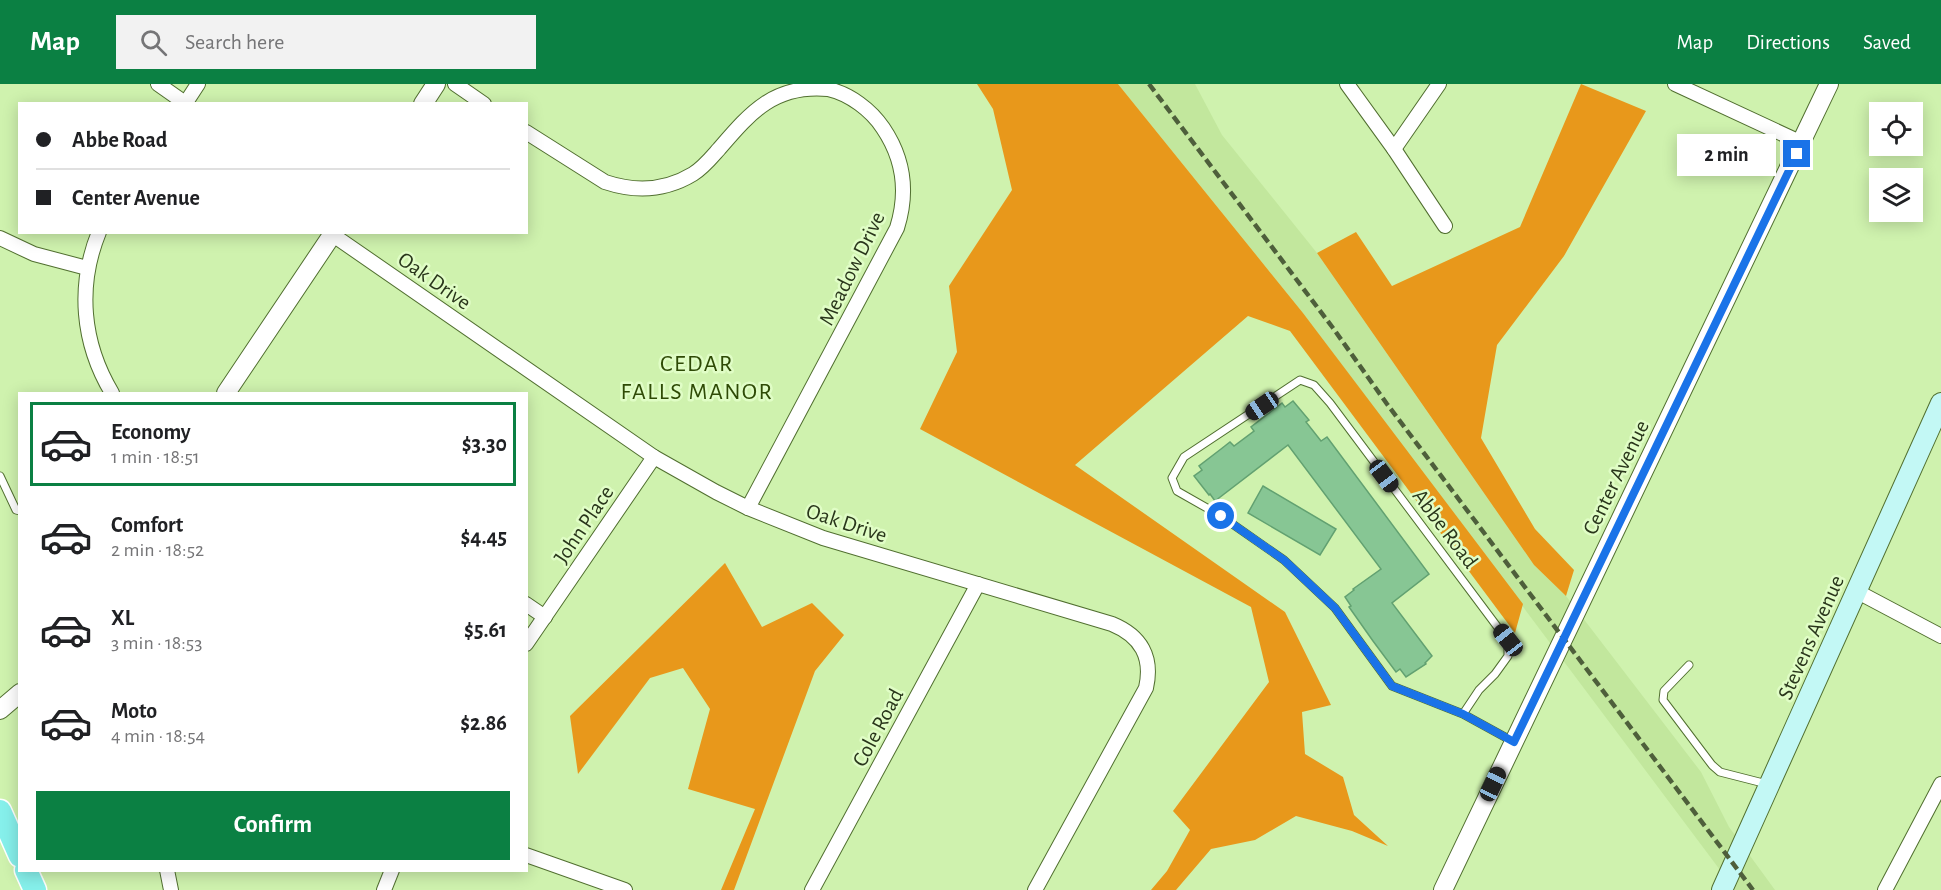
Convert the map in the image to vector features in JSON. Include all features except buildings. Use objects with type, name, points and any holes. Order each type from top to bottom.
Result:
[{"type":"main road","name":"Stevens Avenue","points":[[1722,890],[1941,403]]},
{"type":"main road","points":[[0,811],[18,852]]},
{"type":"main road","points":[[27,872],[34,890]]},
{"type":"street","points":[[158,84],[184,102]]},
{"type":"street","points":[[186,102],[198,84]]},
{"type":"street","points":[[424,102],[436,84]]},
{"type":"street","points":[[455,84],[481,102]]},
{"type":"street","points":[[1347,84],[1445,226]]},
{"type":"street","points":[[1394,149],[1439,84]]},
{"type":"street","points":[[1675,84],[1802,143]]},
{"type":"street","name":"Center Avenue","points":[[1443,890],[1829,84]]},
{"type":"street","name":"Meadow Drive","points":[[528,133],[599,179],[616,186],[641,189],[668,185],[694,173],[706,164],[754,109],[772,96],[794,88],[819,88],[844,95],[870,113],[890,138],[897,153],[904,183],[904,198],[897,228],[748,507]]},
{"type":"street","points":[[98,234],[87,268],[85,288],[88,328],[98,366],[111,392]]},
{"type":"street","points":[[227,392],[334,234]]},
{"type":"street","name":"Oak Drive","points":[[334,234],[654,457],[695,481],[748,507],[823,538],[1122,628],[1137,640],[1147,658],[1149,668],[1146,688],[1035,890]]},
{"type":"street","points":[[0,238],[34,254],[87,268]]},
{"type":"street","name":"John Place","points":[[528,641],[654,457]]},
{"type":"street","name":"Cole Road","points":[[812,890],[978,584]]},
{"type":"street","points":[[1857,591],[1941,636]]},
{"type":"street","points":[[528,605],[545,617]]},
{"type":"street","points":[[0,710],[18,695]]},
{"type":"street","points":[[1885,890],[1941,784]]},
{"type":"street","points":[[528,856],[625,890]]},
{"type":"street","points":[[167,872],[171,890]]},
{"type":"street","points":[[384,890],[391,872]]},
{"type":"lane","name":"Abbe Road","points":[[1463,714],[1479,690],[1508,656],[1508,640],[1330,403],[1314,385],[1300,380],[1184,457],[1172,478],[1177,491],[1221,516],[1284,560],[1335,608],[1392,686],[1463,714],[1514,742]]},
{"type":"lane","points":[[0,476],[18,511]]},
{"type":"lane","points":[[1689,665],[1664,691],[1663,700],[1712,765],[1720,772],[1770,784]]},
{"type":"shaded area","points":[[977,84],[1118,84],[1303,313],[1523,604],[1515,633],[1290,331],[1248,316],[1075,465],[1285,612],[1331,705],[1302,712],[1305,754],[1343,777],[1354,815],[1388,846],[1352,831],[1296,816],[1255,840],[1211,849],[1176,890],[1151,890],[1167,871],[1190,830],[1173,811],[1269,682],[1251,607],[920,429],[957,352],[949,286],[1012,190],[993,109]]},
{"type":"shaded area","points":[[1118,84],[1195,84],[1222,135],[1317,253],[1534,565],[1566,596],[1701,772],[1729,827],[1775,890],[1735,890],[1303,313]]},
{"type":"shaded area","points":[[1581,84],[1646,111],[1564,256],[1497,345],[1481,438],[1535,529],[1574,570],[1566,596],[1534,565],[1317,253],[1356,232],[1392,286],[1520,227]]},
{"type":"shaded area","points":[[725,563],[762,627],[812,603],[844,635],[815,671],[734,890],[721,890],[755,809],[688,789],[710,709],[683,668],[650,678],[578,774],[570,716]]},
{"type":"railway","points":[[1149,84],[1753,890]]},
{"type":"district","name":"CEDAR FALLS MANOR","points":[[697,377]]},
{"type":"route","points":[[1221,516],[1284,560],[1335,608],[1392,686],[1463,714],[1514,742],[1797,154]]}]
